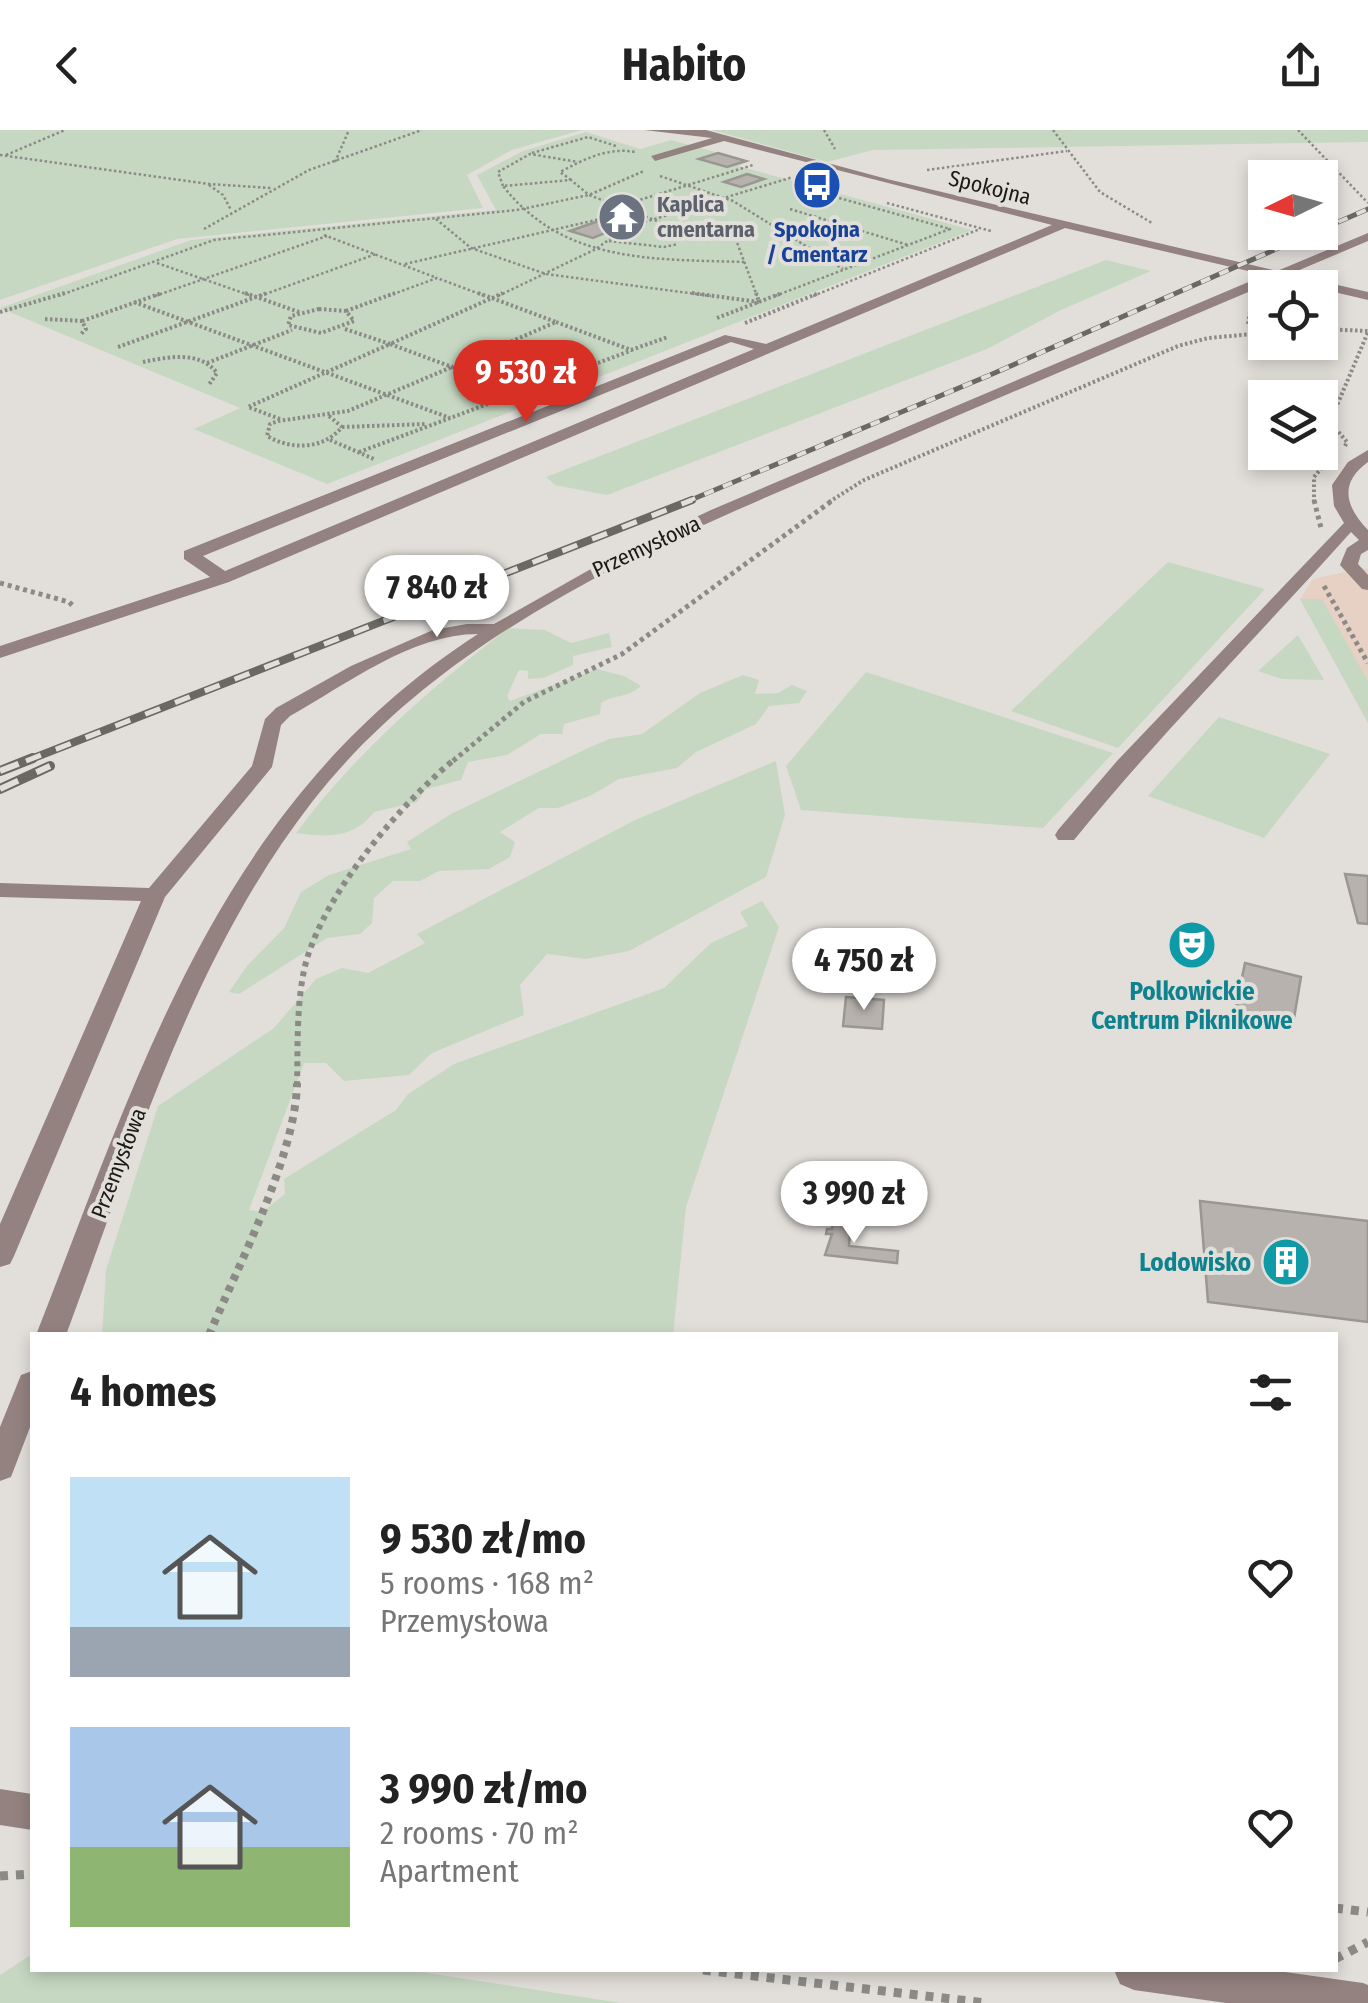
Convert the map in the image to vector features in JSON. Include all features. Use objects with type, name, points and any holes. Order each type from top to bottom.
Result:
[{"type":"street","name":"Spokojna","points":[[649,130],[700,132],[886,182],[1256,270]]},
{"type":"street","points":[[656,158],[724,138]]},
{"type":"street","points":[[804,174],[824,166]]},
{"type":"street","points":[[866,190],[886,182]]},
{"type":"street","points":[[0,652],[223,578],[1062,225]]},
{"type":"street","name":"Przemysłowa","points":[[1290,270],[1368,237]]},
{"type":"street","name":"Przemysłowa","points":[[53,1332],[148,1087],[204,958],[245,881],[296,811],[355,742],[433,673],[572,580],[636,548],[1248,288]]},
{"type":"street","name":"Spokojna","points":[[1338,289],[1368,296]]},
{"type":"street","points":[[223,578],[190,555],[730,338],[764,348]]},
{"type":"street","points":[[582,398],[615,411]]},
{"type":"street","points":[[1363,536],[1342,508],[1338,485],[1346,469],[1368,455]]},
{"type":"street","points":[[1066,835],[1124,765],[1244,641],[1346,527],[1363,536]]},
{"type":"street","points":[[1363,536],[1350,557],[1351,569],[1367,585]]},
{"type":"street","points":[[0,1256],[155,895],[262,768],[272,722],[283,712],[416,642],[458,629],[493,630]]},
{"type":"street","points":[[0,890],[155,895]]},
{"type":"street","points":[[0,1467],[30,1389]]},
{"type":"street","points":[[0,1807],[30,1812]]},
{"type":"street","points":[[1148,1972],[1364,2003]]},
{"type":"path","points":[[1,156],[65,130]]},
{"type":"path","points":[[334,163],[349,130]]},
{"type":"path","points":[[204,228],[271,188],[367,147],[422,130]]},
{"type":"path","points":[[1053,130],[1100,192],[1166,231]]},
{"type":"path","points":[[1298,130],[1368,203]]},
{"type":"path","points":[[0,312],[27,307],[214,240],[517,210],[590,194],[667,162],[588,137],[530,154],[498,172],[517,210],[548,232],[596,249],[745,262]]},
{"type":"path","points":[[617,146],[560,172],[590,194],[699,236]]},
{"type":"path","points":[[916,173],[1067,152]]},
{"type":"path","points":[[530,154],[579,162]]},
{"type":"path","points":[[1,156],[209,184],[271,188]]},
{"type":"path","points":[[405,264],[596,220],[620,206],[762,162]]},
{"type":"path","points":[[641,173],[697,184],[728,196],[844,269]]},
{"type":"path","points":[[280,419],[248,407],[546,274],[596,249],[624,228],[804,174]]},
{"type":"path","points":[[503,186],[570,180]]},
{"type":"path","points":[[209,184],[224,195],[230,210]]},
{"type":"path","points":[[704,323],[950,229],[839,198]]},
{"type":"path","points":[[790,210],[908,245]]},
{"type":"path","points":[[436,218],[472,248],[546,274],[760,302]]},
{"type":"path","points":[[730,338],[727,330],[981,228]]},
{"type":"path","points":[[732,229],[760,302]]},
{"type":"path","points":[[314,231],[632,350]]},
{"type":"path","points":[[45,319],[82,321],[327,236]]},
{"type":"path","points":[[608,241],[678,244]]},
{"type":"path","points":[[118,347],[376,254]]},
{"type":"path","points":[[154,262],[299,312]]},
{"type":"path","points":[[293,329],[287,321],[299,312],[318,308],[346,311],[437,278]]},
{"type":"path","points":[[134,302],[450,418]]},
{"type":"path","points":[[143,362],[179,357],[207,363],[293,329],[323,333],[344,328],[354,321],[346,311]]},
{"type":"path","points":[[80,334],[86,329],[82,321]]},
{"type":"path","points":[[400,471],[329,440],[300,445],[274,442],[266,430],[280,419],[304,414],[329,416],[391,395],[556,322]]},
{"type":"path","points":[[344,328],[520,391]]},
{"type":"path","points":[[1338,329],[1368,331],[1330,422],[1347,442]]},
{"type":"path","points":[[210,1332],[298,1108],[298,1026],[306,963],[328,905],[369,849],[449,764],[524,702],[622,654],[815,511],[864,480],[1178,346],[1208,338],[1248,334]]},
{"type":"path","points":[[358,452],[668,336]]},
{"type":"path","points":[[207,363],[218,374],[208,386]]},
{"type":"path","points":[[329,416],[342,427],[433,424]]},
{"type":"path","points":[[329,440],[342,427]]},
{"type":"path","points":[[0,583],[69,602],[90,622]]},
{"type":"path","points":[[0,1876],[30,1874]]},
{"type":"path","points":[[1338,1908],[1368,1912]]},
{"type":"path","points":[[1338,1958],[1368,1942]]},
{"type":"path","points":[[720,1972],[986,2003]]},
{"type":"shaded area","points":[[1368,569],[1368,723],[1300,599],[1313,579]]},
{"type":"green space","points":[[0,130],[582,130],[512,150],[467,175],[483,208],[177,239],[0,300]]},
{"type":"green space","points":[[712,130],[1368,130],[1368,142],[873,150],[827,162]]},
{"type":"green space","points":[[586,132],[640,149],[671,140],[749,161],[738,166],[972,230],[327,484],[194,429],[240,408],[0,308],[191,240],[496,210],[477,175],[523,151]]},
{"type":"green space","points":[[1106,260],[1151,271],[1061,310],[987,349],[607,495],[555,485],[546,477]]},
{"type":"green space","points":[[1168,562],[1265,589],[1118,748],[1011,711]]},
{"type":"green space","points":[[1300,599],[1322,599],[1368,681],[1368,723]]},
{"type":"green space","points":[[508,628],[545,630],[571,643],[609,633],[612,647],[573,656],[573,665],[543,678],[528,679],[528,671],[519,670],[507,696],[510,701],[597,669],[624,676],[641,686],[601,703],[600,714],[564,724],[562,734],[541,734],[507,755],[468,762],[461,780],[426,789],[417,802],[374,812],[349,832],[296,833],[343,776],[395,723]]},
{"type":"green space","points":[[1298,635],[1324,680],[1282,679],[1258,671]]},
{"type":"green space","points":[[866,672],[1113,753],[1043,828],[801,810],[786,766]]},
{"type":"green space","points":[[743,675],[759,680],[755,694],[778,693],[792,685],[807,691],[799,703],[769,706],[756,724],[696,752],[677,768],[619,779],[558,808],[539,808],[500,832],[515,842],[510,857],[489,869],[439,871],[420,881],[393,881],[374,898],[372,923],[360,934],[327,938],[239,994],[229,992],[247,966],[284,928],[301,892],[329,875],[411,849],[407,842],[451,814],[609,739],[642,734],[700,693]]},
{"type":"green space","points":[[1219,717],[1330,754],[1264,838],[1148,796]]},
{"type":"green space","points":[[776,761],[785,815],[766,877],[629,951],[586,959],[547,954],[520,985],[524,1015],[432,1053],[409,1075],[344,1081],[326,1063],[304,1063],[249,1210],[262,1212],[285,1194],[284,1179],[396,1110],[408,1094],[454,1064],[664,988],[711,943],[748,926],[740,912],[762,901],[779,927],[686,1207],[673,1332],[102,1332],[106,1270],[158,1106],[274,1028],[316,979],[342,968],[368,973],[425,943],[417,934],[635,820]]},
{"type":"green space","points":[[30,1955],[30,1972],[421,1972],[621,2003],[0,2003],[0,1975]]},
{"type":"building","points":[[718,153],[746,161],[727,167],[699,159]]},
{"type":"building","points":[[747,174],[764,179],[741,187],[724,182]]},
{"type":"building","points":[[621,213],[639,219],[593,238],[570,231]]},
{"type":"building","points":[[1345,874],[1368,876],[1368,924],[1358,923]]},
{"type":"building","points":[[1245,963],[1301,977],[1292,1030],[1234,1016]]},
{"type":"building","points":[[846,997],[884,1000],[882,1029],[843,1026]]},
{"type":"building","name":"Lodowisko","points":[[1200,1201],[1368,1221],[1368,1322],[1208,1302]]},
{"type":"building","points":[[833,1221],[851,1223],[849,1246],[898,1251],[897,1263],[825,1255],[832,1234],[826,1234],[827,1229],[832,1229]]},
{"type":"railway","points":[[1338,222],[1368,209]]},
{"type":"railway","points":[[686,502],[990,375],[1274,250]]},
{"type":"railway","points":[[26,761],[692,500]]},
{"type":"railway","points":[[0,771],[33,758]]},
{"type":"railway","points":[[0,789],[50,766]]},
{"type":"place","name":"Spokojna / Cmentarz","points":[[817,185]]},
{"type":"place","name":"Kaplica cmentarna","points":[[622,217]]},
{"type":"place","name":"Polkowickie Centrum Piknikowe","points":[[1192,945]]},
{"type":"place","name":"Lodowisko","points":[[1286,1262]]}]
